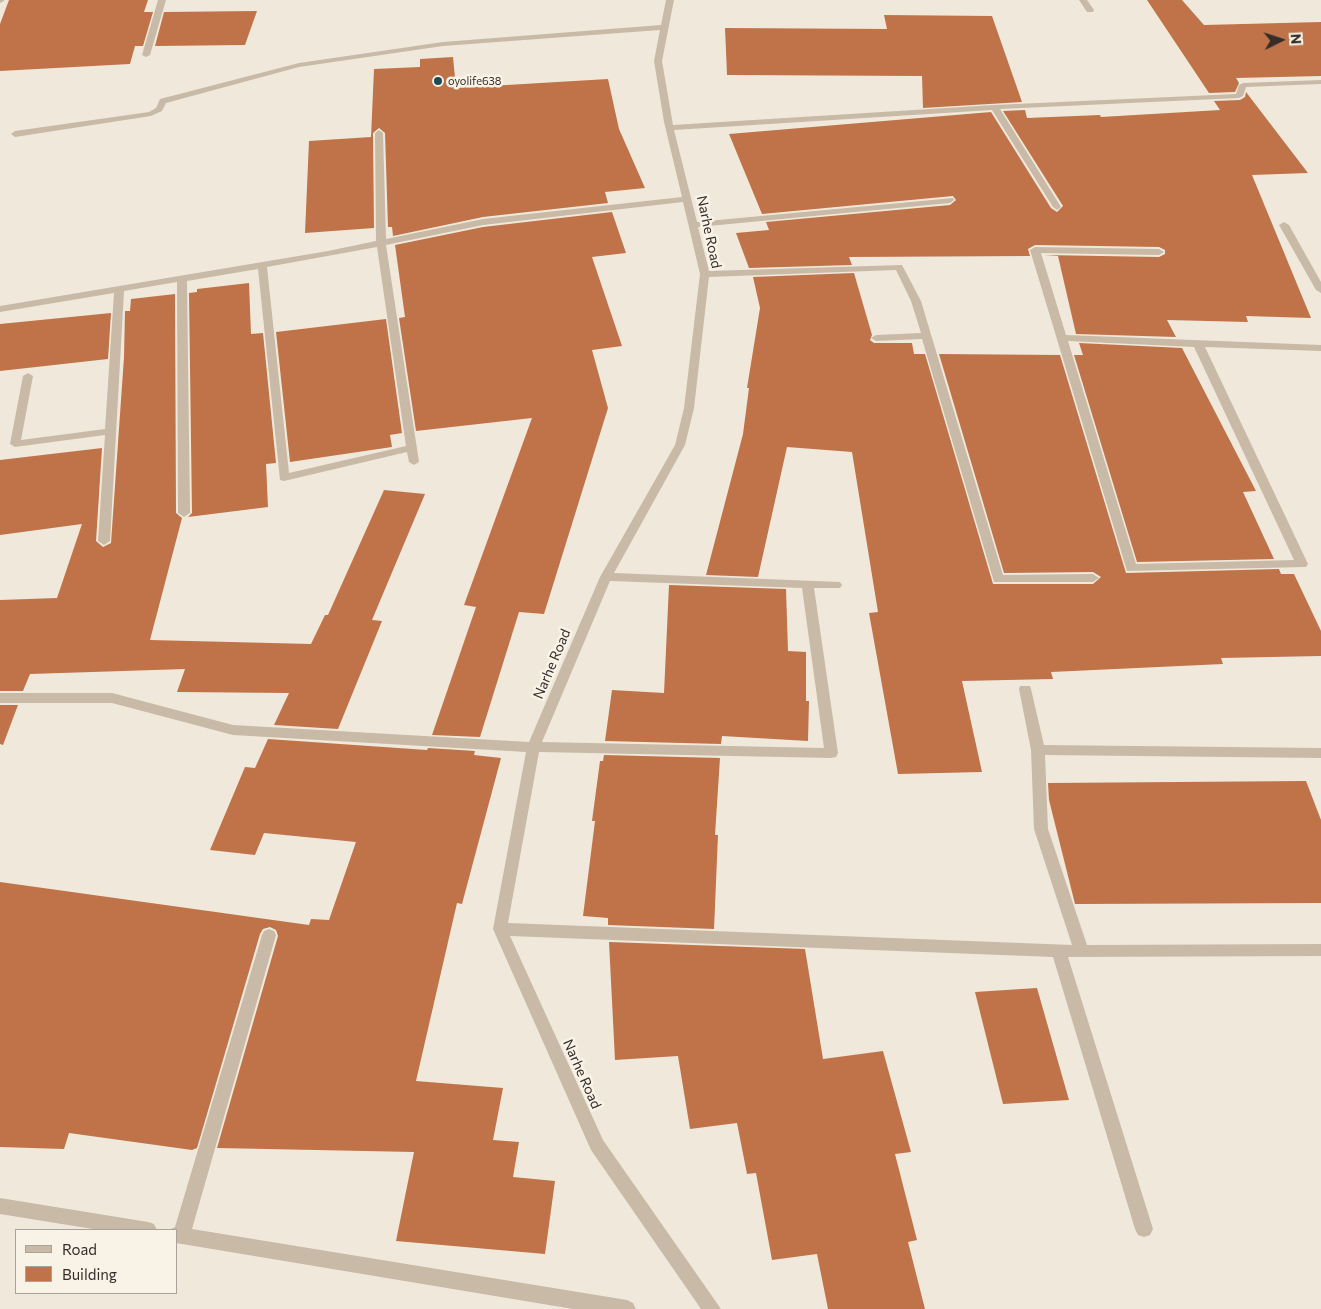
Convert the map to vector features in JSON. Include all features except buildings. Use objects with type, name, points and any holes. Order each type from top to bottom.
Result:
[{"type":"street","points":[[146,55],[162,0]]},
{"type":"street","name":"Narhe Road","points":[[670,0],[658,61],[670,128],[705,274],[689,408],[680,445],[606,577],[532,747],[500,929],[597,1145],[712,1309]]},
{"type":"street","points":[[1082,0],[1090,10]]},
{"type":"street","points":[[15,134],[151,114],[159,109],[163,101],[299,64],[443,44],[664,27]]},
{"type":"street","points":[[670,128],[994,107],[1240,96],[1243,86],[1321,82]]},
{"type":"street","points":[[994,107],[1058,207]]},
{"type":"street","points":[[379,133],[381,242],[414,462]]},
{"type":"street","points":[[0,309],[262,265],[483,222],[687,199]]},
{"type":"street","points":[[693,225],[950,200]]},
{"type":"street","points":[[1284,225],[1321,290]]},
{"type":"street","points":[[1159,252],[1035,250],[1131,568],[1302,564],[1198,344]]},
{"type":"street","points":[[262,265],[284,478],[412,448]]},
{"type":"street","points":[[705,274],[899,267],[916,301],[998,579],[1093,578]]},
{"type":"street","points":[[182,279],[184,513]]},
{"type":"street","points":[[104,541],[119,289]]},
{"type":"street","points":[[876,338],[926,336]]},
{"type":"street","points":[[1062,338],[1321,348]]},
{"type":"street","points":[[28,376],[15,444],[112,431]]},
{"type":"street","points":[[606,577],[836,585]]},
{"type":"street","points":[[0,698],[112,698],[233,730],[532,747],[831,753],[807,584]]},
{"type":"street","points":[[1025,689],[1038,750],[1041,829],[1081,949]]},
{"type":"street","points":[[1038,750],[1321,753]]},
{"type":"street","points":[[500,929],[1059,951],[1081,949],[1321,950]]},
{"type":"street","points":[[269,934],[179,1235],[627,1309]]},
{"type":"street","points":[[1059,951],[1144,1229]]},
{"type":"street","points":[[0,1206],[142,1229]]},
{"type":"place","name":"oyolife638","points":[[438,81]]}]
